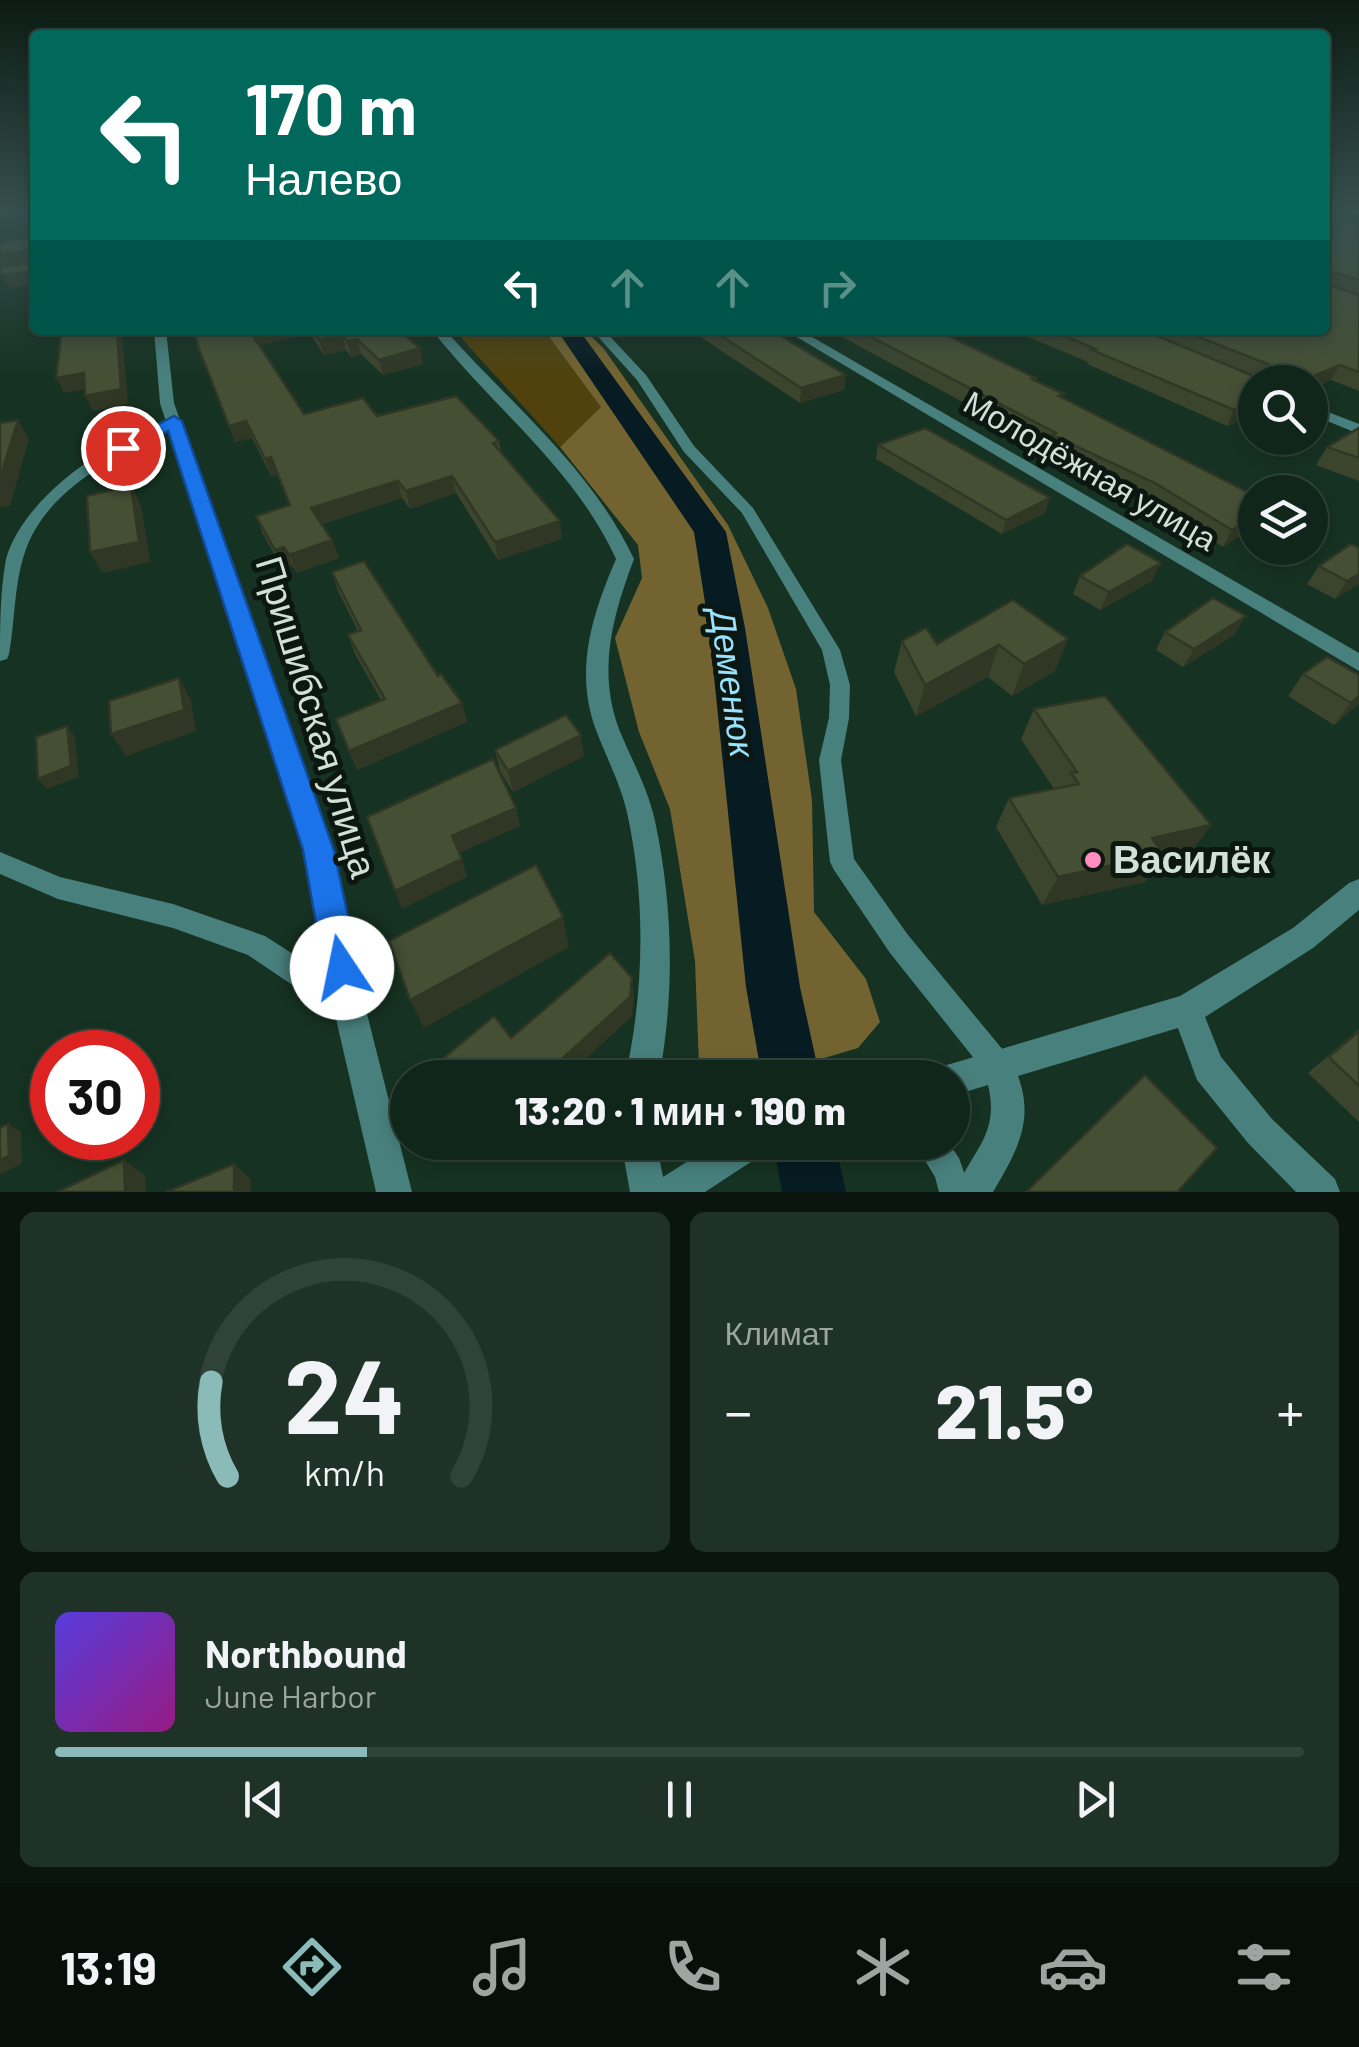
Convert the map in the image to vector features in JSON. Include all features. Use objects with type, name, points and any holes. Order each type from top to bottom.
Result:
[{"type":"street","name":"Пришибская улица","points":[[160,335],[167,403],[319,850],[349,1006],[394,1192]]},
{"type":"street","points":[[443,335],[578,482],[607,521],[625,559],[603,624],[597,662],[598,701],[642,818],[656,962],[644,1060]]},
{"type":"street","name":"Молодёжная улица","points":[[800,335],[1359,663]]},
{"type":"street","points":[[1328,416],[1359,429]]},
{"type":"street","points":[[970,1074],[1186,1010],[1303,938],[1359,892]]},
{"type":"street","points":[[1186,1010],[1209,1068],[1260,1131],[1322,1192]]},
{"type":"street","points":[[973,1192],[1009,1132],[1012,1097],[998,1066]]},
{"type":"street","points":[[642,1160],[648,1192]]},
{"type":"street","points":[[672,1192],[723,1160]]},
{"type":"lane","points":[[603,335],[642,378],[689,450],[748,511],[831,650],[840,685],[839,718],[830,760],[842,862],[900,944],[998,1066]]},
{"type":"lane","points":[[0,654],[16,552],[39,512],[123,448],[174,421]]},
{"type":"lane","points":[[0,863],[58,888],[173,916],[256,946],[349,1006]]},
{"type":"lane","points":[[942,1160],[955,1192]]},
{"type":"shaded area","points":[[459,335],[548,335],[602,407],[560,447]]},
{"type":"shaded area","points":[[548,335],[590,335],[604,349],[728,525],[768,608],[796,689],[812,800],[814,912],[866,979],[880,1022],[858,1048],[817,1060],[699,1060],[695,961],[670,809],[639,732],[615,638],[642,578],[638,545],[560,447],[601,407]]},
{"type":"building","points":[[0,267],[30,267],[30,272],[3,275]]},
{"type":"building","points":[[1330,267],[1359,267],[1359,280],[1333,272],[1330,282]]},
{"type":"building","points":[[1330,285],[1359,295],[1359,372],[1340,365],[1328,370],[1328,365],[1268,365],[1193,335],[1330,335]]},
{"type":"building","points":[[117,335],[121,389],[85,396],[84,373],[56,378],[61,336]]},
{"type":"building","points":[[195,335],[253,335],[304,414],[363,398],[377,416],[456,396],[499,441],[493,443],[560,521],[495,542],[452,476],[406,491],[398,481],[311,508],[332,540],[289,555],[284,547],[275,550],[256,516],[290,505],[271,457],[265,459],[246,421],[229,426]]},
{"type":"building","points":[[316,335],[342,335],[319,340]]},
{"type":"building","points":[[342,335],[404,335],[420,348],[379,360],[357,339],[347,341]]},
{"type":"building","points":[[720,335],[779,335],[846,375],[801,388]]},
{"type":"building","points":[[868,335],[946,335],[1036,378],[1032,379],[1064,394],[1059,396],[1238,487],[1238,526],[1232,530],[1155,483],[1052,435],[1056,433]]},
{"type":"building","points":[[1062,335],[1155,335],[1238,370],[1238,408],[1234,410]]},
{"type":"building","points":[[18,420],[0,478],[0,423]]},
{"type":"building","points":[[925,428],[1050,498],[1006,520],[878,445]]},
{"type":"building","points":[[1359,428],[1359,458],[1328,446]]},
{"type":"building","points":[[131,485],[139,542],[90,552],[87,496]]},
{"type":"building","points":[[1127,544],[1161,563],[1109,592],[1080,576]]},
{"type":"building","points":[[1351,544],[1359,548],[1359,574],[1347,581],[1319,566],[1328,565],[1328,560]]},
{"type":"building","points":[[364,561],[438,676],[441,674],[462,703],[349,751],[336,719],[385,699],[348,635],[361,630],[332,572]]},
{"type":"building","points":[[1213,598],[1246,616],[1194,649],[1165,632]]},
{"type":"building","points":[[1013,600],[1068,639],[1024,664],[999,645],[925,685],[902,641],[926,628],[937,644]]},
{"type":"building","points":[[1327,657],[1359,675],[1359,696],[1351,703],[1303,674]]},
{"type":"building","points":[[179,678],[184,710],[111,734],[109,701]]},
{"type":"building","points":[[1105,696],[1211,825],[1152,838],[1164,854],[1058,877],[1009,798],[1079,784],[1071,773],[1077,772],[1034,709]]},
{"type":"building","points":[[566,715],[581,735],[508,771],[495,750]]},
{"type":"building","points":[[67,726],[71,766],[38,779],[36,737]]},
{"type":"building","points":[[493,759],[516,808],[452,836],[462,859],[395,891],[367,817]]},
{"type":"building","points":[[536,865],[563,917],[410,1000],[389,941]]},
{"type":"building","points":[[610,953],[632,978],[630,997],[561,1060],[441,1060],[494,1016],[511,1038]]},
{"type":"building","points":[[1359,1031],[1359,1086],[1329,1057]]},
{"type":"building","points":[[1145,1075],[1217,1148],[1177,1192],[1026,1192]]},
{"type":"building","points":[[8,1124],[9,1156],[0,1160],[0,1128]]},
{"type":"building","points":[[124,1160],[125,1192],[57,1192]]},
{"type":"building","points":[[234,1164],[234,1192],[166,1192]]},
{"type":"waterway","name":"Деменюк","points":[[572,335],[710,532],[727,628],[773,987],[787,1060]]},
{"type":"waterway","name":"Деменюк","points":[[808,1160],[814,1192]]},
{"type":"place","name":"Василёк","points":[[1093,860]]},
{"type":"route","points":[[123,448],[174,421],[319,850],[342,968]]}]
